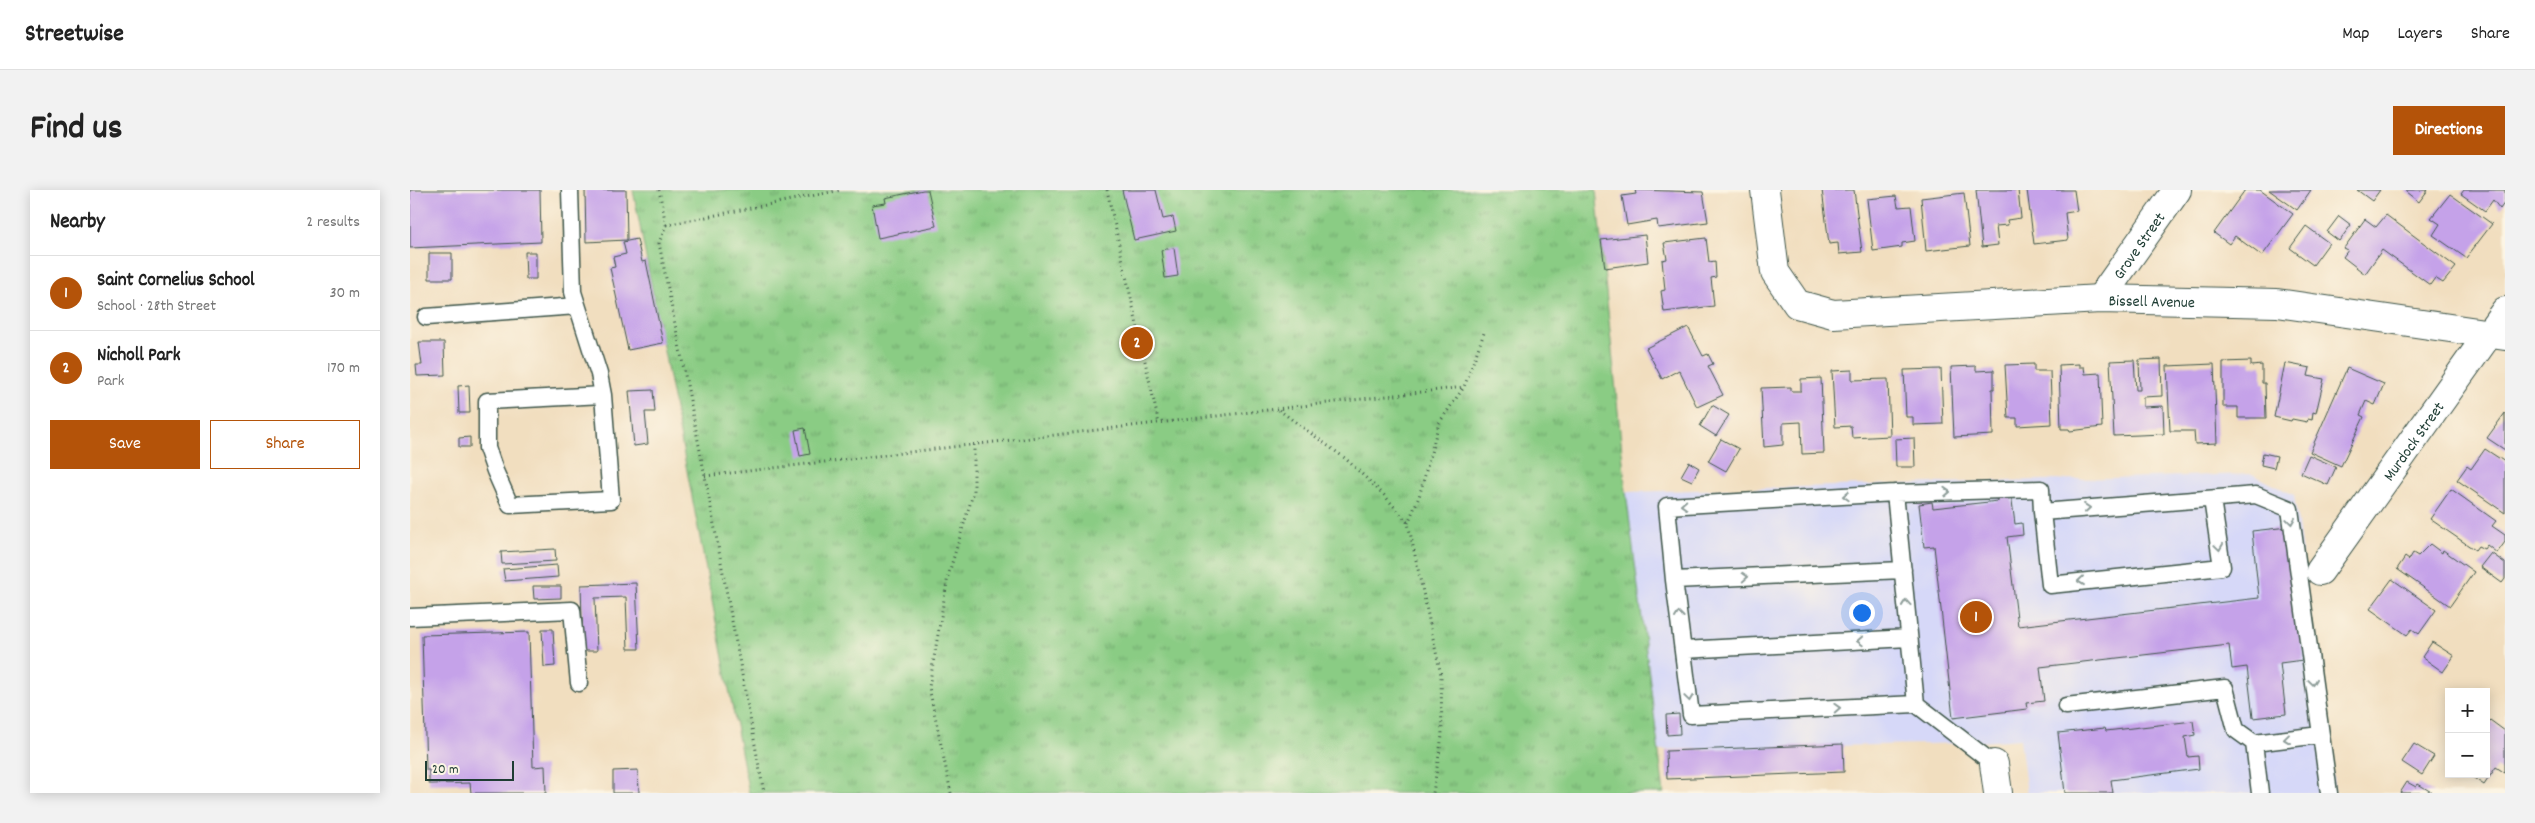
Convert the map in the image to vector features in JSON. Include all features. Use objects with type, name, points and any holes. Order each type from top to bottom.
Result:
[{"type":"street","name":"Bissell Avenue","points":[[1765,190],[1774,272],[1797,304],[1833,314],[2100,299],[2276,303],[2496,335]]},
{"type":"street","name":"Grove Street","points":[[2100,299],[2177,190]]},
{"type":"street","name":"Murdock Street","points":[[2320,571],[2496,335],[2505,311]]},
{"type":"street","points":[[1994,764],[1998,793]]},
{"type":"lane","points":[[570,190],[573,292],[599,374],[603,395],[610,500],[510,504],[494,472],[488,448],[487,401],[603,395]]},
{"type":"lane","points":[[426,317],[577,306]]},
{"type":"lane","points":[[1994,764],[1916,704],[1692,715],[1674,580],[1667,506],[1895,493],[2041,489],[2050,584],[2222,567],[2212,499]]},
{"type":"lane","points":[[1895,493],[1916,704]]},
{"type":"lane","points":[[2042,512],[2256,495],[2290,509],[2329,793]]},
{"type":"lane","points":[[1674,580],[1902,570]]},
{"type":"lane","points":[[410,617],[572,610],[579,683]]},
{"type":"lane","points":[[1683,650],[1909,638]]},
{"type":"lane","points":[[2066,706],[2225,688],[2236,730],[2254,743],[2320,735]]},
{"type":"lane","points":[[2254,743],[2260,793]]},
{"type":"path","points":[[658,190],[666,225],[659,243],[706,476],[764,793]]},
{"type":"path","points":[[666,225],[841,190]]},
{"type":"path","points":[[1107,190],[1159,424]]},
{"type":"path","points":[[1408,523],[1419,497],[1439,423],[1464,388],[1484,333]]},
{"type":"path","points":[[706,476],[1464,388]]},
{"type":"path","points":[[1278,410],[1346,458],[1386,496],[1408,523],[1441,675],[1442,736],[1433,793]]},
{"type":"path","points":[[951,793],[929,687],[948,576],[974,491],[974,445]]},
{"type":"shaded area","points":[[2252,474],[2294,495],[2335,793],[2027,793],[2020,739],[1967,743],[1659,750],[1626,492]]},
{"type":"green space","points":[[633,190],[1596,190],[1626,492],[1664,793],[749,793]]},
{"type":"building","points":[[410,190],[540,190],[541,242],[410,248]]},
{"type":"building","points":[[585,190],[626,190],[627,240],[586,242]]},
{"type":"building","points":[[928,190],[936,226],[878,238],[872,205],[886,203],[885,198]]},
{"type":"building","points":[[1122,190],[1156,190],[1163,219],[1173,217],[1176,231],[1134,240]]},
{"type":"building","points":[[1635,190],[1703,192],[1708,222],[1658,228],[1657,220],[1627,225],[1622,196],[1636,194]]},
{"type":"building","points":[[1822,190],[1854,190],[1862,252],[1839,254],[1838,243],[1829,244]]},
{"type":"building","points":[[1976,190],[2018,190],[2021,218],[2007,220],[2008,225],[1996,226],[1998,245],[1982,247]]},
{"type":"building","points":[[2027,190],[2074,190],[2077,211],[2065,213],[2068,240],[2034,244]]},
{"type":"building","points":[[2245,190],[2260,190],[2293,214],[2262,256],[2235,236],[2229,244],[2214,233]]},
{"type":"building","points":[[2269,190],[2311,190],[2297,210]]},
{"type":"building","points":[[2357,190],[2380,190],[2372,201]]},
{"type":"building","points":[[2407,190],[2428,190],[2419,202],[2406,192]]},
{"type":"building","points":[[2464,190],[2505,190],[2505,202],[2500,209],[2493,200],[2485,211],[2461,194]]},
{"type":"building","points":[[1964,193],[1970,246],[1926,251],[1921,198]]},
{"type":"building","points":[[2450,194],[2492,224],[2466,258],[2433,235],[2440,224],[2431,218]]},
{"type":"building","points":[[1896,196],[1898,207],[1911,206],[1915,241],[1902,243],[1902,247],[1873,251],[1867,199]]},
{"type":"building","points":[[2386,215],[2456,267],[2443,283],[2435,278],[2430,285],[2382,250],[2365,274],[2343,257],[2348,250],[2344,248],[2365,219],[2376,227]]},
{"type":"building","points":[[2339,216],[2351,225],[2339,241],[2327,232]]},
{"type":"building","points":[[2306,226],[2329,243],[2313,265],[2290,248]]},
{"type":"building","points":[[1645,235],[1648,262],[1605,268],[1601,240]]},
{"type":"building","points":[[1706,238],[1709,262],[1715,261],[1716,277],[1711,278],[1714,306],[1664,312],[1661,291],[1665,290],[1662,260],[1667,259],[1664,243]]},
{"type":"building","points":[[637,239],[642,262],[646,261],[663,343],[628,350],[610,268],[615,267],[613,257],[626,254],[623,242]]},
{"type":"building","points":[[1174,248],[1178,276],[1165,278],[1161,250]]},
{"type":"building","points":[[525,252],[536,252],[536,279],[526,279]]},
{"type":"building","points":[[429,253],[452,253],[452,279],[429,279]]},
{"type":"building","points":[[1688,327],[1703,356],[1708,354],[1713,364],[1708,366],[1723,395],[1697,407],[1679,370],[1662,379],[1646,348]]},
{"type":"building","points":[[419,342],[444,342],[445,375],[417,376],[416,365],[422,365]]},
{"type":"building","points":[[2161,359],[2162,396],[2143,397],[2143,407],[2163,406],[2164,434],[2114,436],[2110,361],[2134,360],[2136,390],[2140,390],[2139,360]]},
{"type":"building","points":[[2251,361],[2251,366],[2262,365],[2262,383],[2265,383],[2266,418],[2238,418],[2238,407],[2223,407],[2223,362]]},
{"type":"building","points":[[2285,363],[2310,368],[2308,376],[2324,379],[2316,413],[2313,412],[2312,420],[2308,419],[2307,422],[2292,419],[2291,421],[2274,417]]},
{"type":"building","points":[[2034,364],[2034,371],[2050,371],[2052,424],[2017,426],[2017,418],[2008,418],[2005,365]]},
{"type":"building","points":[[2079,364],[2079,367],[2084,367],[2085,374],[2100,373],[2102,427],[2070,431],[2069,429],[2061,429],[2059,365]]},
{"type":"building","points":[[2214,364],[2217,443],[2195,444],[2194,431],[2170,431],[2167,366]]},
{"type":"building","points":[[1976,366],[1976,371],[1994,370],[1994,389],[1992,389],[1993,435],[1954,437],[1951,367]]},
{"type":"building","points":[[2347,368],[2384,384],[2375,405],[2366,401],[2360,415],[2364,417],[2341,466],[2310,452]]},
{"type":"building","points":[[1941,369],[1943,424],[1913,425],[1913,417],[1906,417],[1904,370]]},
{"type":"building","points":[[1852,370],[1852,380],[1888,379],[1890,436],[1852,438],[1851,426],[1835,427],[1832,371]]},
{"type":"building","points":[[1821,378],[1824,453],[1802,454],[1801,422],[1783,423],[1783,445],[1764,447],[1761,388],[1791,387],[1791,391],[1801,391],[1801,379]]},
{"type":"building","points":[[469,385],[470,413],[459,413],[458,386]]},
{"type":"building","points":[[653,390],[655,412],[645,412],[648,444],[634,446],[629,391]]},
{"type":"building","points":[[1712,405],[1729,415],[1716,436],[1700,426]]},
{"type":"building","points":[[2505,413],[2505,450],[2487,438]]},
{"type":"building","points":[[805,428],[810,454],[800,456],[795,430]]},
{"type":"building","points":[[470,437],[470,447],[459,447],[459,438]]},
{"type":"building","points":[[1914,438],[1915,467],[1896,467],[1895,439]]},
{"type":"building","points":[[1721,439],[1739,449],[1726,471],[1708,461]]},
{"type":"building","points":[[2485,449],[2505,462],[2505,513],[2457,480],[2467,466],[2471,469]]},
{"type":"building","points":[[2263,453],[2277,456],[2274,468],[2261,465]]},
{"type":"building","points":[[2309,455],[2336,467],[2328,485],[2301,473]]},
{"type":"building","points":[[1689,462],[1699,468],[1692,481],[1681,476]]},
{"type":"building","points":[[2451,489],[2496,521],[2492,526],[2505,535],[2505,542],[2497,553],[2487,545],[2484,549],[2478,546],[2475,550],[2430,519]]},
{"type":"building","points":[[2011,493],[2015,524],[2022,523],[2023,535],[2007,537],[2018,626],[2259,598],[2252,531],[2288,527],[2303,660],[2280,663],[2286,714],[2253,718],[2247,667],[2232,669],[2229,645],[2040,667],[2044,701],[2026,703],[2027,709],[1953,718],[1934,546],[1924,547],[1919,504],[1932,502],[1933,508],[1998,501],[1997,495]]},
{"type":"building","points":[[2430,544],[2442,553],[2443,550],[2474,572],[2450,606],[2397,569],[2405,557],[2409,560],[2413,553],[2418,556]]},
{"type":"building","points":[[555,549],[556,561],[502,564],[501,552]]},
{"type":"building","points":[[2491,553],[2505,563],[2505,579],[2502,583],[2480,567]]},
{"type":"building","points":[[557,565],[558,577],[505,581],[503,569]]},
{"type":"building","points":[[2392,579],[2436,610],[2419,634],[2412,629],[2407,635],[2370,609]]},
{"type":"building","points":[[636,583],[639,649],[628,649],[626,597],[595,598],[597,651],[583,651],[581,585]]},
{"type":"building","points":[[533,586],[561,586],[561,598],[534,599]]},
{"type":"building","points":[[542,629],[553,629],[555,666],[544,667]]},
{"type":"building","points":[[529,632],[533,767],[545,766],[546,793],[471,793],[470,783],[429,784],[429,770],[426,770],[422,635]]},
{"type":"building","points":[[2432,642],[2454,656],[2443,672],[2422,657]]},
{"type":"building","points":[[1679,714],[1680,734],[1667,735],[1666,715]]},
{"type":"building","points":[[2490,720],[2505,731],[2505,773],[2496,767],[2490,776]]},
{"type":"building","points":[[2193,721],[2195,735],[2185,737],[2188,757],[2198,756],[2199,769],[2111,780],[2113,793],[2065,793],[2058,733],[2105,728],[2106,731]]},
{"type":"building","points":[[1843,744],[1844,772],[1667,779],[1666,751]]},
{"type":"building","points":[[2414,744],[2434,756],[2422,775],[2402,762]]},
{"type":"building","points":[[638,770],[639,793],[613,793],[613,771]]},
{"type":"building","points":[[2474,778],[2489,778],[2484,785]]},
{"type":"building","points":[[2407,782],[2416,787],[2418,784],[2433,793],[2400,793]]},
{"type":"place","name":"Nicholl Park","points":[[1137,343]]},
{"type":"place","name":"Saint Cornelius School","points":[[1976,617]]}]
